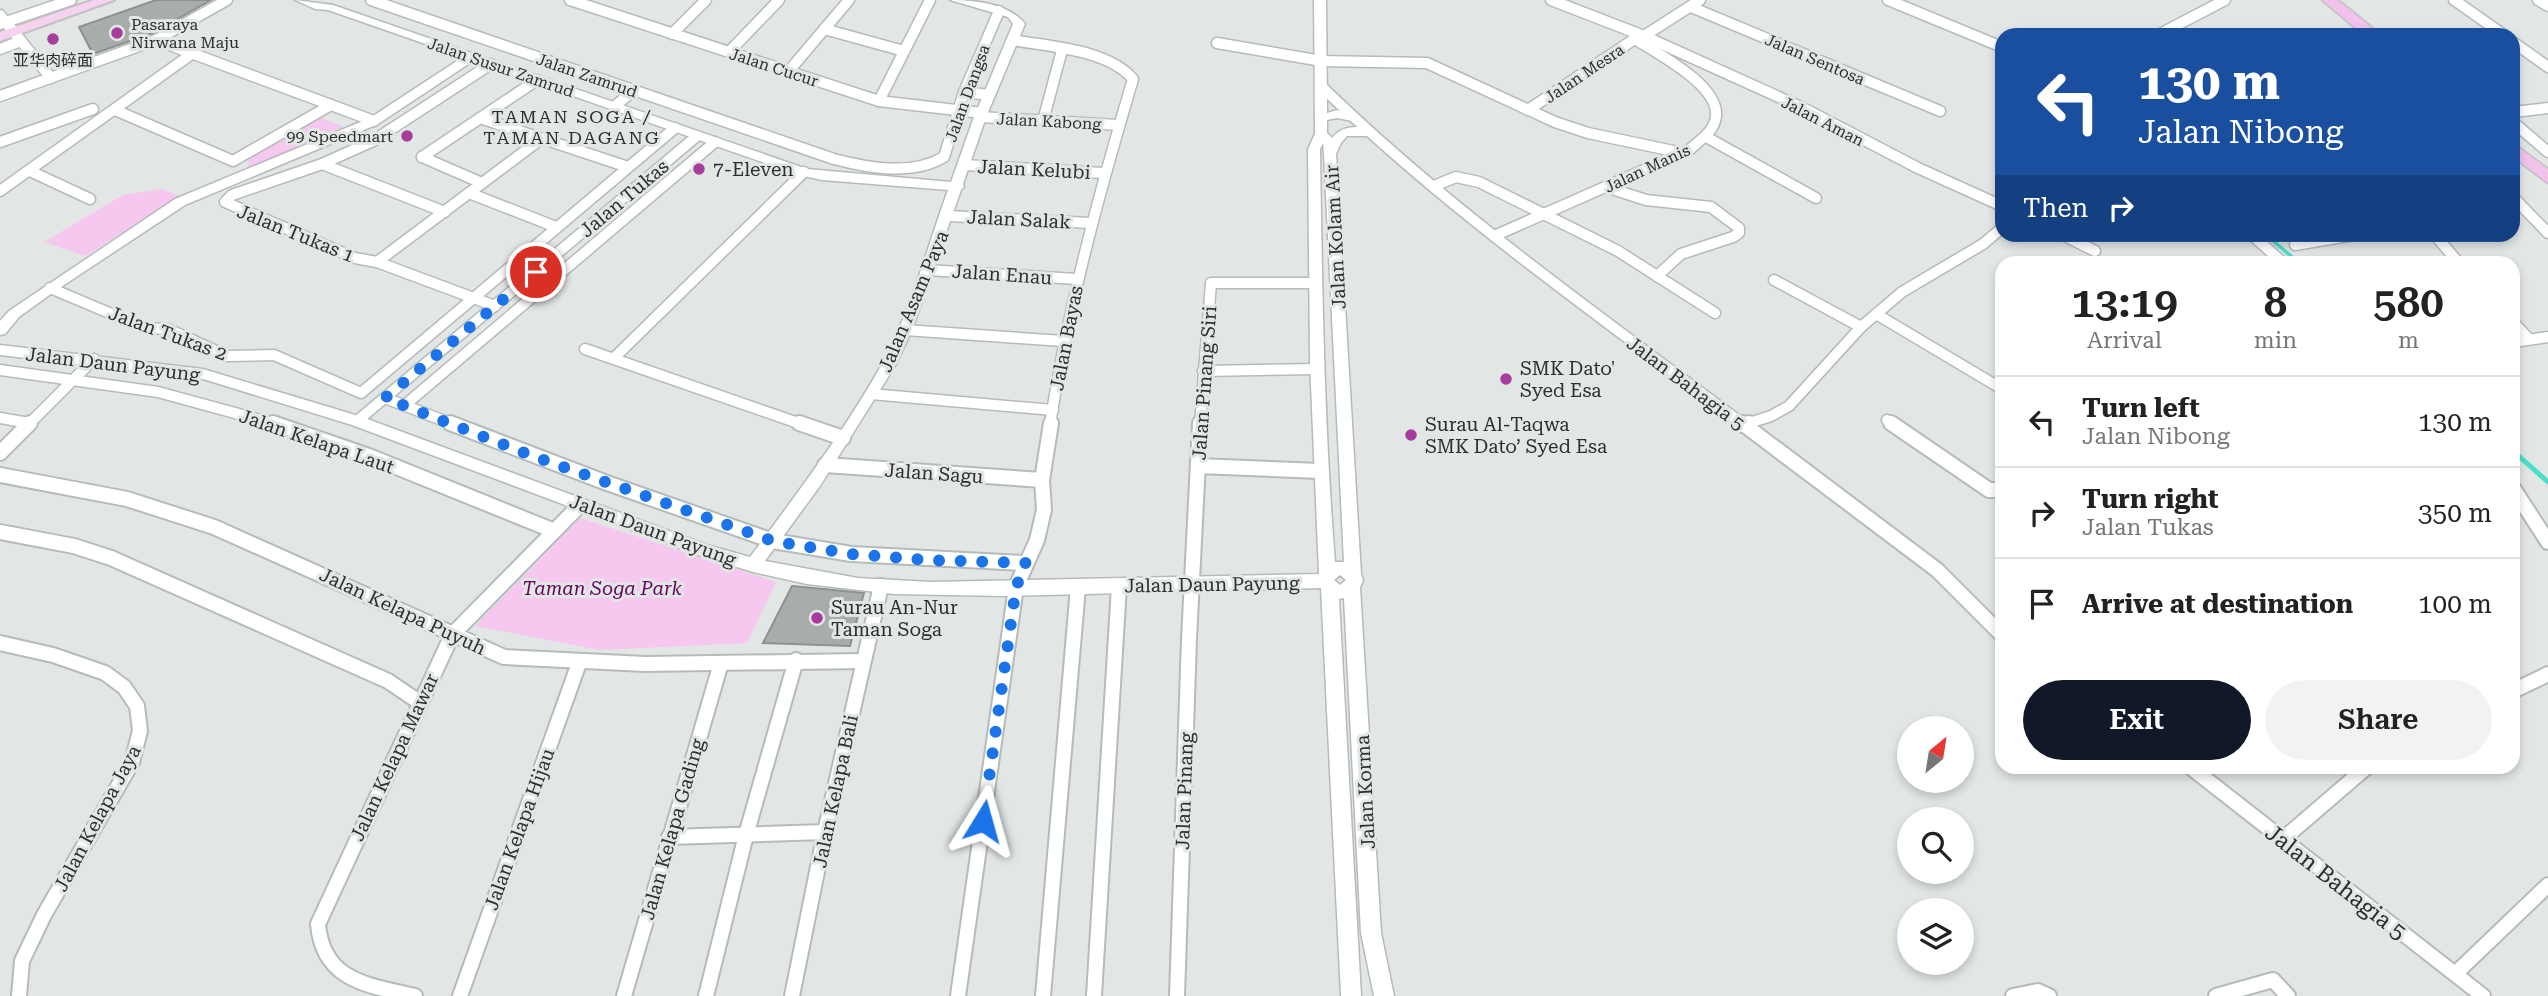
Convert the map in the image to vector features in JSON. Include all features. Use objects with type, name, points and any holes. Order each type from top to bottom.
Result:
[{"type":"highway","points":[[2329,0],[2364,28]]},
{"type":"highway","points":[[2520,154],[2548,178]]},
{"type":"main road","points":[[7,29],[107,0]]},
{"type":"street","points":[[0,49],[7,29],[71,0]]},
{"type":"street","points":[[0,96],[156,40],[227,0]]},
{"type":"street","name":"Jalan Susur Zamrud","points":[[301,0],[319,7],[327,3],[422,40],[804,172],[822,176],[958,187]]},
{"type":"street","name":"Jalan Zamrud","points":[[371,0],[845,163],[928,167]]},
{"type":"street","name":"Jalan Cucur","points":[[570,0],[878,101],[981,115]]},
{"type":"street","points":[[672,34],[706,0]]},
{"type":"street","points":[[729,52],[779,0]]},
{"type":"street","points":[[788,72],[849,0]]},
{"type":"street","points":[[878,101],[930,0]]},
{"type":"street","points":[[956,0],[1005,13]]},
{"type":"street","points":[[1320,0],[1321,134]]},
{"type":"street","points":[[1551,0],[1640,37]]},
{"type":"street","name":"Jalan Mesra","points":[[1528,110],[1700,0]]},
{"type":"street","points":[[1888,0],[1995,44]]},
{"type":"street","points":[[2171,28],[2225,0]]},
{"type":"street","points":[[2454,0],[2494,28]]},
{"type":"street","points":[[2538,0],[2548,6]]},
{"type":"street","name":"Jalan Sentosa","points":[[1691,7],[1940,111]]},
{"type":"street","name":"Jalan Asam Paya","points":[[753,565],[773,541],[843,438],[871,394],[905,330],[948,216],[981,115],[1020,20],[1005,13]]},
{"type":"street","name":"Jalan Dangsa","points":[[928,167],[944,157],[964,92],[1005,13]]},
{"type":"street","points":[[422,40],[444,27]]},
{"type":"street","points":[[7,29],[51,78]]},
{"type":"street","points":[[824,29],[904,51]]},
{"type":"street","name":"Jalan Manis","points":[[1494,236],[1683,153],[1708,138],[1719,115],[1717,104],[1706,89],[1640,37]]},
{"type":"street","name":"Jalan Aman","points":[[1640,37],[1802,108],[1918,168],[1995,203]]},
{"type":"street","points":[[156,40],[374,121]]},
{"type":"street","points":[[1013,40],[1062,50],[1043,121]]},
{"type":"street","points":[[1217,43],[1322,61]]},
{"type":"street","points":[[2520,47],[2548,67]]},
{"type":"street","name":"Jalan Bayas","points":[[1016,587],[1037,540],[1044,510],[1042,480],[1063,341],[1103,173],[1133,79],[1123,69],[1062,50]]},
{"type":"street","points":[[0,191],[193,54]]},
{"type":"street","points":[[2533,57],[2548,55]]},
{"type":"street","name":"Jalan Daun Payung","points":[[0,330],[15,314],[50,288],[180,202],[374,121],[471,57]]},
{"type":"street","name":"Jalan Mesra","points":[[1322,61],[1427,63],[1528,110],[1588,133],[1683,153]]},
{"type":"street","name":"Jalan Tukas 1","points":[[491,64],[383,135],[322,164],[232,195],[225,202],[355,258],[377,262],[495,306]]},
{"type":"street","points":[[482,183],[422,157],[537,80]]},
{"type":"street","name":"Jalan Bahagia 5","points":[[1321,86],[1368,132],[1494,236],[1937,570],[1955,587],[1976,614],[1995,629]]},
{"type":"street","points":[[615,106],[633,91]]},
{"type":"street","points":[[964,92],[990,95]]},
{"type":"street","points":[[115,110],[233,162],[331,105]]},
{"type":"street","points":[[2520,111],[2548,108]]},
{"type":"street","points":[[0,142],[93,109]]},
{"type":"street","points":[[1321,118],[1337,114],[1352,117]]},
{"type":"street","name":"Jalan Kabong","points":[[981,115],[1118,125]]},
{"type":"street","points":[[480,118],[628,167]]},
{"type":"street","points":[[473,296],[675,128]]},
{"type":"street","points":[[2520,128],[2548,152]]},
{"type":"street","points":[[1330,155],[1339,135],[1359,130],[1368,132]]},
{"type":"street","name":"Jalan Kolam Air","points":[[1328,580],[1316,369],[1314,149],[1321,134],[1329,142],[1330,155],[1352,581]]},
{"type":"street","name":"Jalan Tukas","points":[[356,421],[697,136]]},
{"type":"street","points":[[1708,138],[1816,198]]},
{"type":"street","points":[[377,262],[541,139]]},
{"type":"street","points":[[405,405],[715,142]]},
{"type":"street","points":[[322,164],[445,212]]},
{"type":"street","name":"Jalan Kelubi","points":[[965,165],[1103,173]]},
{"type":"street","points":[[30,170],[90,200]]},
{"type":"street","points":[[614,358],[804,172]]},
{"type":"street","points":[[1434,186],[1456,177],[1466,178],[1546,214],[1618,251],[1715,313]]},
{"type":"street","points":[[1606,187],[1646,200],[1711,207],[1739,228],[1739,233],[1733,237],[1681,254],[1657,276]]},
{"type":"street","points":[[469,193],[556,226]]},
{"type":"street","points":[[2520,204],[2548,233]]},
{"type":"street","name":"Jalan Salak","points":[[948,216],[1090,223]]},
{"type":"street","points":[[1742,425],[1771,416],[1789,406],[1861,327],[1902,292],[1983,244],[1995,234]]},
{"type":"street","points":[[2077,242],[2095,251]]},
{"type":"street","points":[[2260,242],[2275,256]]},
{"type":"street","points":[[2295,245],[2313,242]]},
{"type":"street","points":[[2441,242],[2453,256]]},
{"type":"street","name":"Jalan Enau","points":[[927,270],[1077,279]]},
{"type":"street","points":[[1774,281],[1861,327]]},
{"type":"street","name":"Jalan Pinang Siri","points":[[1193,586],[1203,371],[1211,283],[1315,284]]},
{"type":"street","name":"Jalan Tukas 2","points":[[50,288],[145,328],[168,329],[227,356],[274,355],[358,393],[365,392],[473,296]]},
{"type":"street","points":[[1876,314],[1995,385]]},
{"type":"street","points":[[2520,329],[2528,338]]},
{"type":"street","points":[[905,330],[1063,341]]},
{"type":"street","points":[[2520,340],[2548,337]]},
{"type":"street","points":[[584,349],[843,438]]},
{"type":"street","name":"Jalan Daun Payung","points":[[0,350],[203,374],[356,421],[580,505],[753,565],[822,580],[881,586],[1193,586],[1328,580],[1341,568],[1352,581]]},
{"type":"street","points":[[0,453],[94,359]]},
{"type":"street","points":[[1203,371],[1316,369]]},
{"type":"street","name":"Jalan Kelapa Laut","points":[[0,370],[177,397],[223,409],[374,458],[552,530]]},
{"type":"street","points":[[871,394],[1053,410]]},
{"type":"street","points":[[385,398],[581,474],[773,541],[851,554],[926,560],[1026,563]]},
{"type":"street","points":[[0,418],[29,423]]},
{"type":"street","points":[[1887,420],[1989,490],[1995,490]]},
{"type":"street","name":"Jalan Sagu","points":[[825,465],[1042,480]]},
{"type":"street","points":[[1198,466],[1320,471]]},
{"type":"street","name":"Jalan Kelapa Puyuh","points":[[0,475],[127,499],[214,527],[504,657],[579,663],[863,661]]},
{"type":"street","points":[[2520,498],[2546,536]]},
{"type":"street","name":"Jalan Kelapa Mawar","points":[[415,996],[376,987],[339,970],[321,948],[318,924],[452,635],[552,530],[580,505]]},
{"type":"street","points":[[0,533],[74,546],[111,558],[388,681],[419,702]]},
{"type":"street","name":"Jalan Korma","points":[[1328,580],[1351,996]]},
{"type":"street","name":"Jalan Korma","points":[[1352,581],[1367,813],[1371,933],[1384,996]]},
{"type":"street","name":"Jalan Kelapa Bali","points":[[792,996],[825,832],[881,586]]},
{"type":"street","points":[[1094,996],[1119,586]]},
{"type":"street","name":"Jalan Pinang","points":[[1177,996],[1193,586]]},
{"type":"street","points":[[958,996],[1016,587]]},
{"type":"street","points":[[1043,996],[1078,587]]},
{"type":"street","name":"Jalan Kelapa Jaya","points":[[0,643],[105,671],[129,688],[137,704],[141,737],[132,762],[44,915],[22,961],[19,996]]},
{"type":"street","points":[[706,996],[746,835],[796,660]]},
{"type":"street","name":"Jalan Kelapa Hijau","points":[[460,996],[579,663]]},
{"type":"street","name":"Jalan Kelapa Gading","points":[[624,996],[721,663]]},
{"type":"street","points":[[2520,688],[2548,674]]},
{"type":"street","name":"Jalan Bahagia 5","points":[[2199,774],[2483,996]]},
{"type":"street","points":[[2282,840],[2359,774]]},
{"type":"street","points":[[669,837],[825,832]]},
{"type":"street","points":[[2455,974],[2548,885]]},
{"type":"street","points":[[2216,996],[2273,980],[2288,996]]},
{"type":"street","points":[[2013,996],[2038,991],[2049,996]]},
{"type":"green space","points":[[317,116],[343,127],[248,169],[249,158]]},
{"type":"green space","points":[[160,189],[180,196],[85,256],[44,242],[123,195]]},
{"type":"green space","name":"Taman Soga Park","points":[[580,518],[776,582],[747,643],[600,650],[475,626]]},
{"type":"building","name":"Pasaraya Nirwana Maju","points":[[156,0],[211,0],[153,33],[93,54],[79,27]]},
{"type":"building","name":"Surau An-Nur Taman Soga","points":[[792,586],[864,593],[850,646],[763,643]]},
{"type":"waterway","points":[[2274,242],[2291,256]]},
{"type":"waterway","points":[[2520,457],[2548,482]]},
{"type":"place","name":"Pasaraya Nirwana Maju","points":[[117,33]]},
{"type":"place","name":"亚华肉碎面","points":[[53,39]]},
{"type":"place","name":"99 Speedmart","points":[[407,136]]},
{"type":"place","name":"7-Eleven","points":[[699,169]]},
{"type":"place","name":"SMK Dato' Syed Esa","points":[[1506,379]]},
{"type":"place","name":"Surau Al-Taqwa SMK Dato’ Syed Esa","points":[[1411,435]]},
{"type":"place","name":"Surau An-Nur Taman Soga","points":[[817,618]]},
{"type":"district","name":"TAMAN SOGA / TAMAN DAGANG","points":[[572,127]]},
{"type":"route","points":[[536,272],[385,398],[535,457],[773,541],[851,554],[926,560],[1026,563],[1016,587],[983,821]]}]
